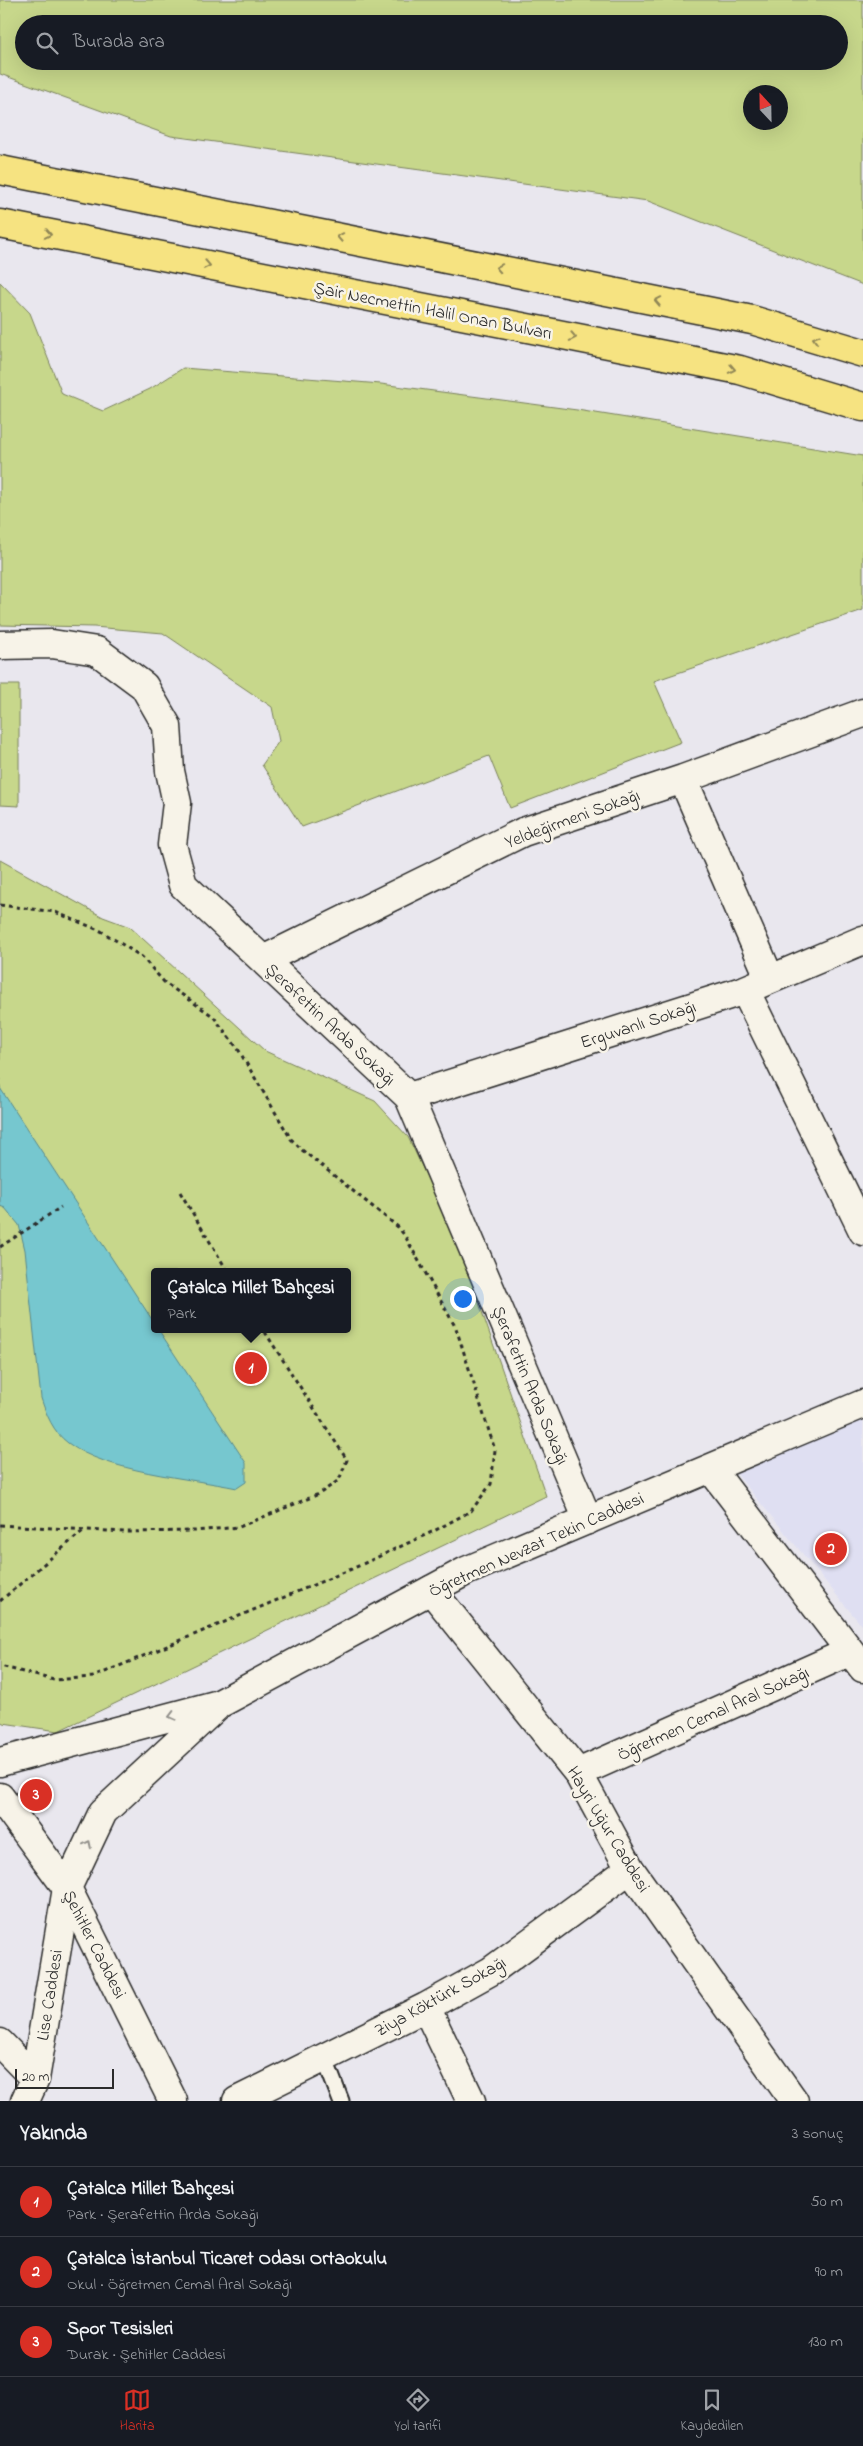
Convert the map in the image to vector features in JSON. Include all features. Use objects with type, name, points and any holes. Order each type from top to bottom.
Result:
[{"type":"main road","points":[[0,170],[752,320],[863,353]]},
{"type":"main road","name":"Şair Necmettin Halil Onan Bulvarı","points":[[0,224],[740,370],[863,406]]},
{"type":"street","name":"Şerafettin Arda Sokağı","points":[[0,645],[52,644],[97,651],[144,686],[167,726],[170,771],[177,803],[172,845],[183,885],[409,1097],[588,1520]]},
{"type":"street","name":"Yeldeğirmeni Sokağı","points":[[263,960],[523,832],[683,779],[863,713]]},
{"type":"street","points":[[683,779],[770,979]]},
{"type":"street","name":"Erguvanlı Sokağı","points":[[409,1097],[745,990],[863,940]]},
{"type":"street","points":[[745,990],[854,1188],[863,1231]]},
{"type":"street","name":"Öğretmen Nevzat Tekin Caddesi","points":[[219,1704],[466,1571],[863,1404]]},
{"type":"street","points":[[711,1469],[856,1660]]},
{"type":"street","name":"Hayri Uğur Caddesi","points":[[431,1590],[578,1773],[630,1869],[794,2101]]},
{"type":"street","name":"Öğretmen Cemal Aral Sokağı","points":[[578,1773],[856,1660]]},
{"type":"street","points":[[0,1762],[219,1704]]},
{"type":"street","name":"Lise Caddesi","points":[[30,2090],[67,1888],[104,1812],[219,1704]]},
{"type":"street","name":"Şehitler Caddesi","points":[[0,1797],[67,1888],[173,2101]]},
{"type":"street","name":"Ziya Köktürk Sokağı","points":[[237,2101],[426,2006],[491,1971],[630,1869]]},
{"type":"street","points":[[426,2006],[471,2101]]},
{"type":"street","points":[[0,2043],[30,2090]]},
{"type":"lane","points":[[324,2057],[341,2101]]},
{"type":"path","points":[[0,905],[56,912],[101,931],[142,957],[165,983],[213,1016],[238,1049],[291,1139],[315,1162],[398,1227],[405,1236],[456,1328],[495,1450],[491,1484],[471,1511],[354,1568],[93,1677],[54,1680],[0,1666]]},
{"type":"path","points":[[180,1192],[226,1268]]},
{"type":"path","points":[[0,1247],[60,1207]]},
{"type":"path","points":[[0,1525],[124,1532],[195,1532],[239,1527],[319,1494],[339,1480],[347,1460],[266,1333]]},
{"type":"path","points":[[0,1601],[85,1530]]},
{"type":"shaded area","points":[[863,1417],[863,1627],[735,1472]]},
{"type":"green space","points":[[0,0],[863,0],[863,285],[648,201],[171,136],[0,74]]},
{"type":"green space","points":[[0,282],[30,313],[62,394],[103,411],[150,389],[183,368],[381,384],[577,410],[863,456],[863,610],[654,681],[681,742],[510,808],[489,756],[302,827],[262,765],[279,741],[272,707],[163,633],[94,627],[0,625]]},
{"type":"green space","points":[[0,685],[19,685],[19,806],[0,805]]},
{"type":"green space","points":[[0,860],[103,917],[130,927],[265,1051],[375,1101],[408,1137],[457,1240],[546,1496],[58,1731],[0,1721]]},
{"type":"water","points":[[0,1088],[151,1318],[151,1333],[161,1333],[246,1463],[246,1482],[237,1488],[149,1473],[104,1461],[84,1453],[58,1434],[45,1410],[41,1398],[25,1250],[19,1225],[5,1208],[0,1206]]},
{"type":"place","name":"Çatalca Millet Bahçesi","points":[[251,1368]]},
{"type":"place","name":"Çatalca İstanbul Ticaret Odası Ortaokulu","points":[[831,1549]]},
{"type":"place","name":"Spor Tesisleri","points":[[36,1795]]}]
